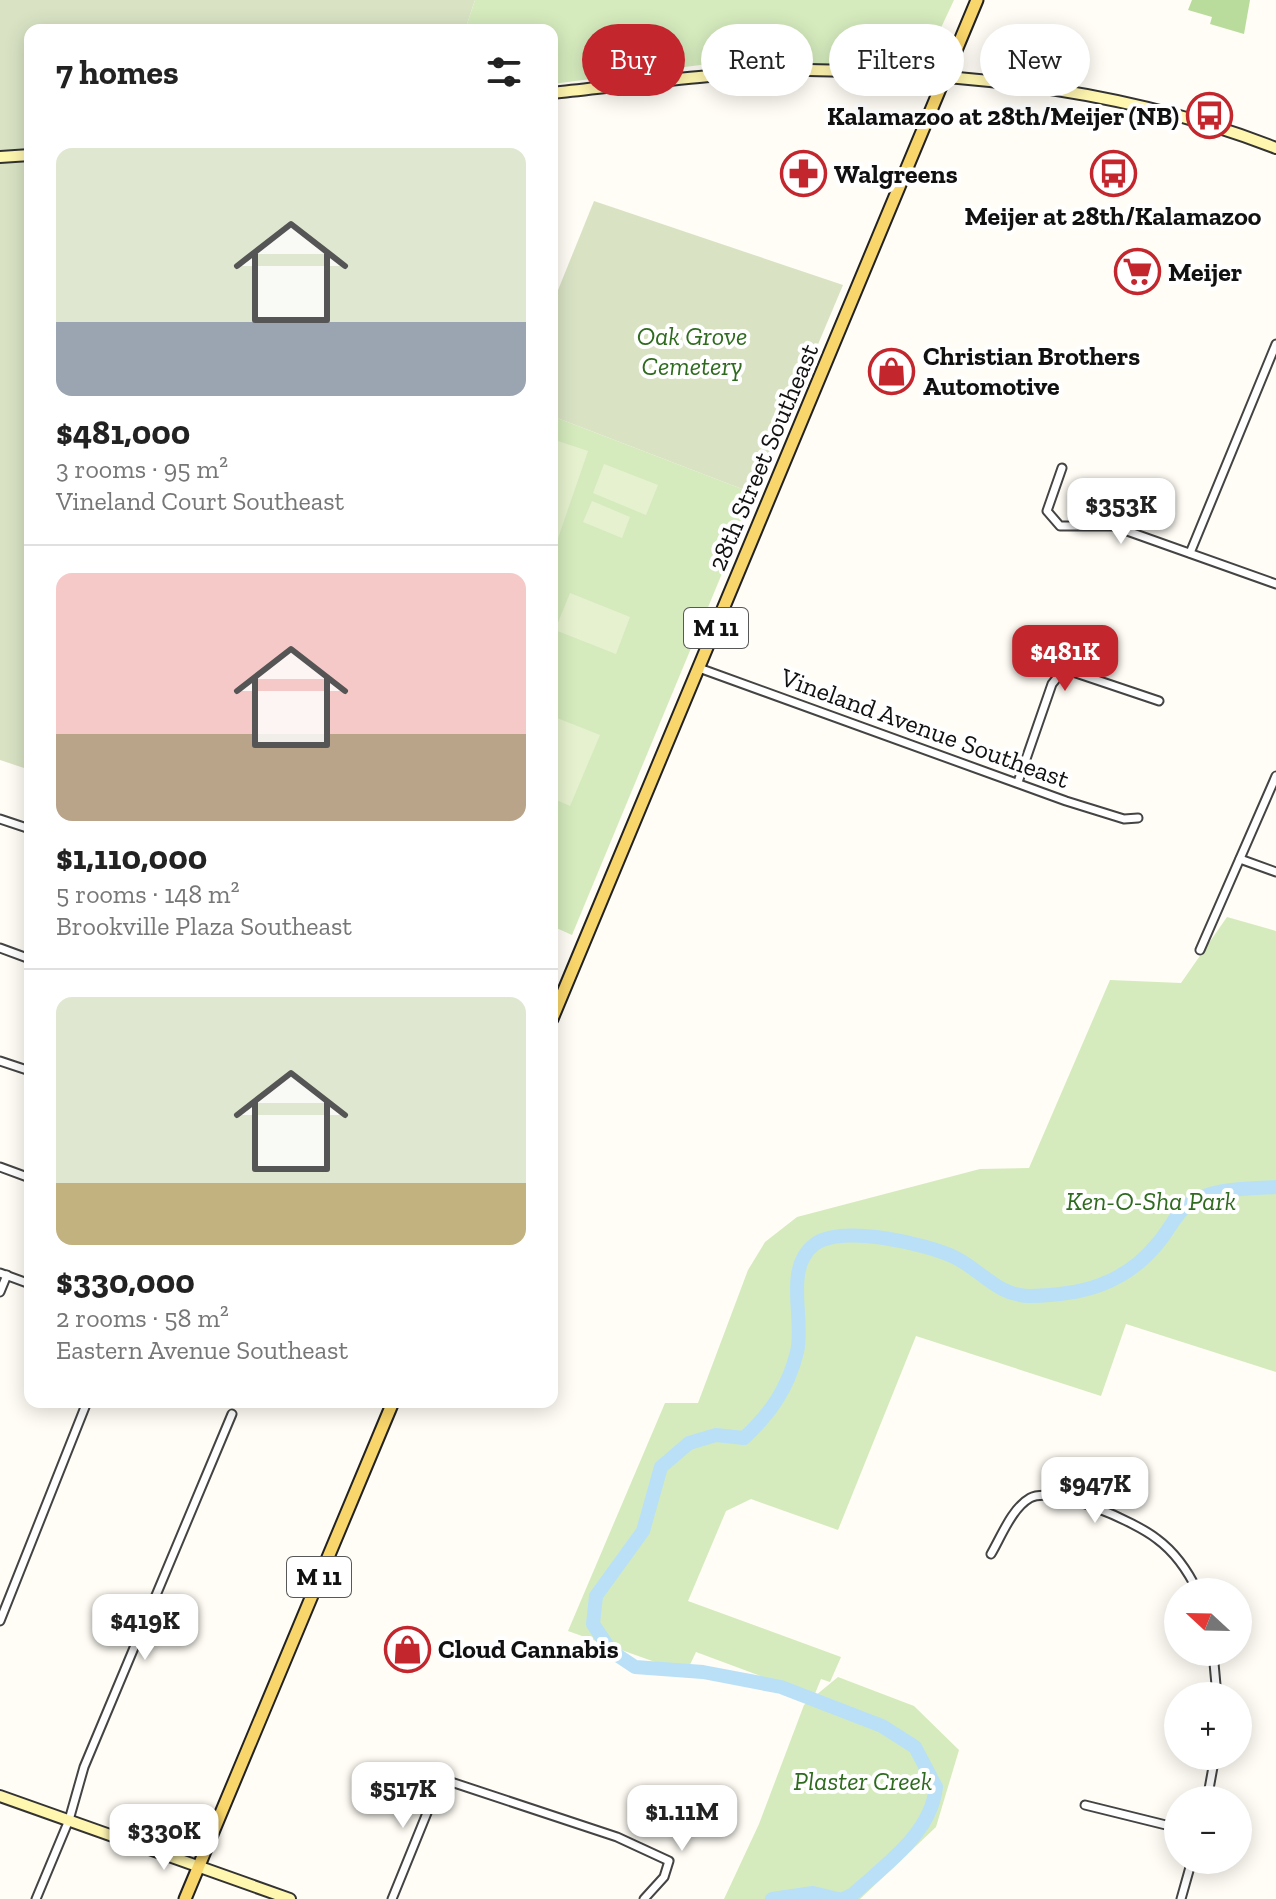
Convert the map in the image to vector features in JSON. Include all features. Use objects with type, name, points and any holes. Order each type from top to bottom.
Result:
[{"type":"main road","name":"28th Street Southeast","points":[[964,32],[977,0]]},
{"type":"main road","points":[[558,92],[718,75],[829,71]]},
{"type":"main road","points":[[964,77],[1107,98],[1229,131],[1276,148]]},
{"type":"main road","name":"28th Street Southeast","points":[[558,1005],[938,96]]},
{"type":"main road","points":[[0,157],[24,155]]},
{"type":"main road","name":"M 11","points":[[185,1899],[390,1408]]},
{"type":"main road","points":[[0,1796],[290,1899]]},
{"type":"street","points":[[1190,553],[1276,344]]},
{"type":"street","points":[[1062,468],[1048,501],[1051,519],[1060,526],[1113,526],[1276,584]]},
{"type":"street","name":"Vineland Avenue Southeast","points":[[699,668],[1124,819],[1138,818]]},
{"type":"street","points":[[1018,782],[1052,684],[1060,671],[1074,671],[1159,701]]},
{"type":"street","points":[[1200,950],[1276,776]]},
{"type":"street","points":[[0,819],[24,827]]},
{"type":"street","points":[[1240,859],[1276,872]]},
{"type":"street","points":[[0,948],[24,957]]},
{"type":"street","points":[[0,1061],[24,1069]]},
{"type":"street","points":[[0,1167],[24,1176]]},
{"type":"street","points":[[0,1292],[3,1274],[24,1282]]},
{"type":"street","points":[[0,1621],[85,1408]]},
{"type":"street","points":[[36,1899],[69,1820],[84,1767],[232,1414]]},
{"type":"street","points":[[991,1554],[1018,1510],[1030,1498],[1046,1494],[1110,1515],[1156,1537],[1186,1567],[1191,1578]]},
{"type":"street","points":[[392,1899],[433,1798],[445,1780],[617,1837],[669,1861],[664,1877],[644,1899]]},
{"type":"street","points":[[1085,1805],[1164,1825]]},
{"type":"street","points":[[1181,1899],[1188,1874]]},
{"type":"green space","points":[[0,0],[475,0],[467,24],[24,24],[24,768],[0,760]]},
{"type":"green space","points":[[475,0],[954,0],[943,24],[829,24],[829,64],[813,64],[813,24],[701,24],[701,65],[685,67],[685,24],[582,24],[582,80],[558,83],[558,24],[467,24]]},
{"type":"green space","points":[[1192,0],[1250,0],[1244,34],[1210,24],[1212,17],[1188,10]]},
{"type":"green space","name":"Oak Grove Cemetery","points":[[594,201],[843,285],[755,494],[558,418],[558,290]]},
{"type":"green space","points":[[558,418],[755,494],[572,935],[558,929]]},
{"type":"green space","points":[[558,441],[588,451],[558,538]]},
{"type":"green space","points":[[604,464],[658,485],[646,515],[593,493]]},
{"type":"green space","points":[[592,501],[630,517],[622,538],[583,522]]},
{"type":"green space","points":[[570,593],[630,617],[616,654],[558,631],[558,623]]},
{"type":"green space","points":[[558,718],[600,735],[570,806],[558,801]]},
{"type":"green space","name":"Ken-O-Sha Park","points":[[1227,917],[1276,931],[1276,1372],[1126,1324],[1101,1396],[916,1336],[838,1530],[751,1499],[726,1511],[688,1601],[841,1657],[830,1682],[821,1679],[814,1696],[696,1652],[686,1673],[568,1631],[665,1403],[698,1403],[748,1270],[765,1242],[797,1217],[980,1169],[1029,1168],[1110,980],[1181,983]]},
{"type":"green space","name":"Plaster Creek","points":[[838,1677],[914,1706],[959,1750],[936,1827],[860,1899],[724,1899],[759,1824],[804,1705]]},
{"type":"waterway","name":"Plaster Creek","points":[[843,1899],[878,1872],[916,1834],[932,1804],[936,1787],[915,1747],[882,1726],[781,1687],[703,1672],[635,1667],[611,1651],[593,1624],[596,1596],[643,1531],[661,1467],[689,1443],[716,1435],[744,1438],[770,1409],[789,1377],[797,1352],[797,1280],[800,1266],[805,1254],[815,1244],[828,1238],[864,1236],[906,1242],[956,1258],[1009,1292],[1030,1296],[1067,1293],[1100,1285],[1131,1269],[1158,1243],[1184,1208],[1198,1199],[1230,1190],[1276,1187]]},
{"type":"waterway","name":"Plaster Creek","points":[[772,1899],[813,1893],[838,1899]]},
{"type":"place","name":"Kalamazoo at 28th/Meijer (NB)","points":[[1210,116]]},
{"type":"place","name":"Meijer at 28th/Kalamazoo","points":[[1113,173]]},
{"type":"place","name":"Walgreens","points":[[803,174]]},
{"type":"place","name":"Meijer","points":[[1137,272]]},
{"type":"place","name":"Christian Brothers Automotive","points":[[892,371]]},
{"type":"place","name":"Cloud Cannabis","points":[[407,1649]]}]
